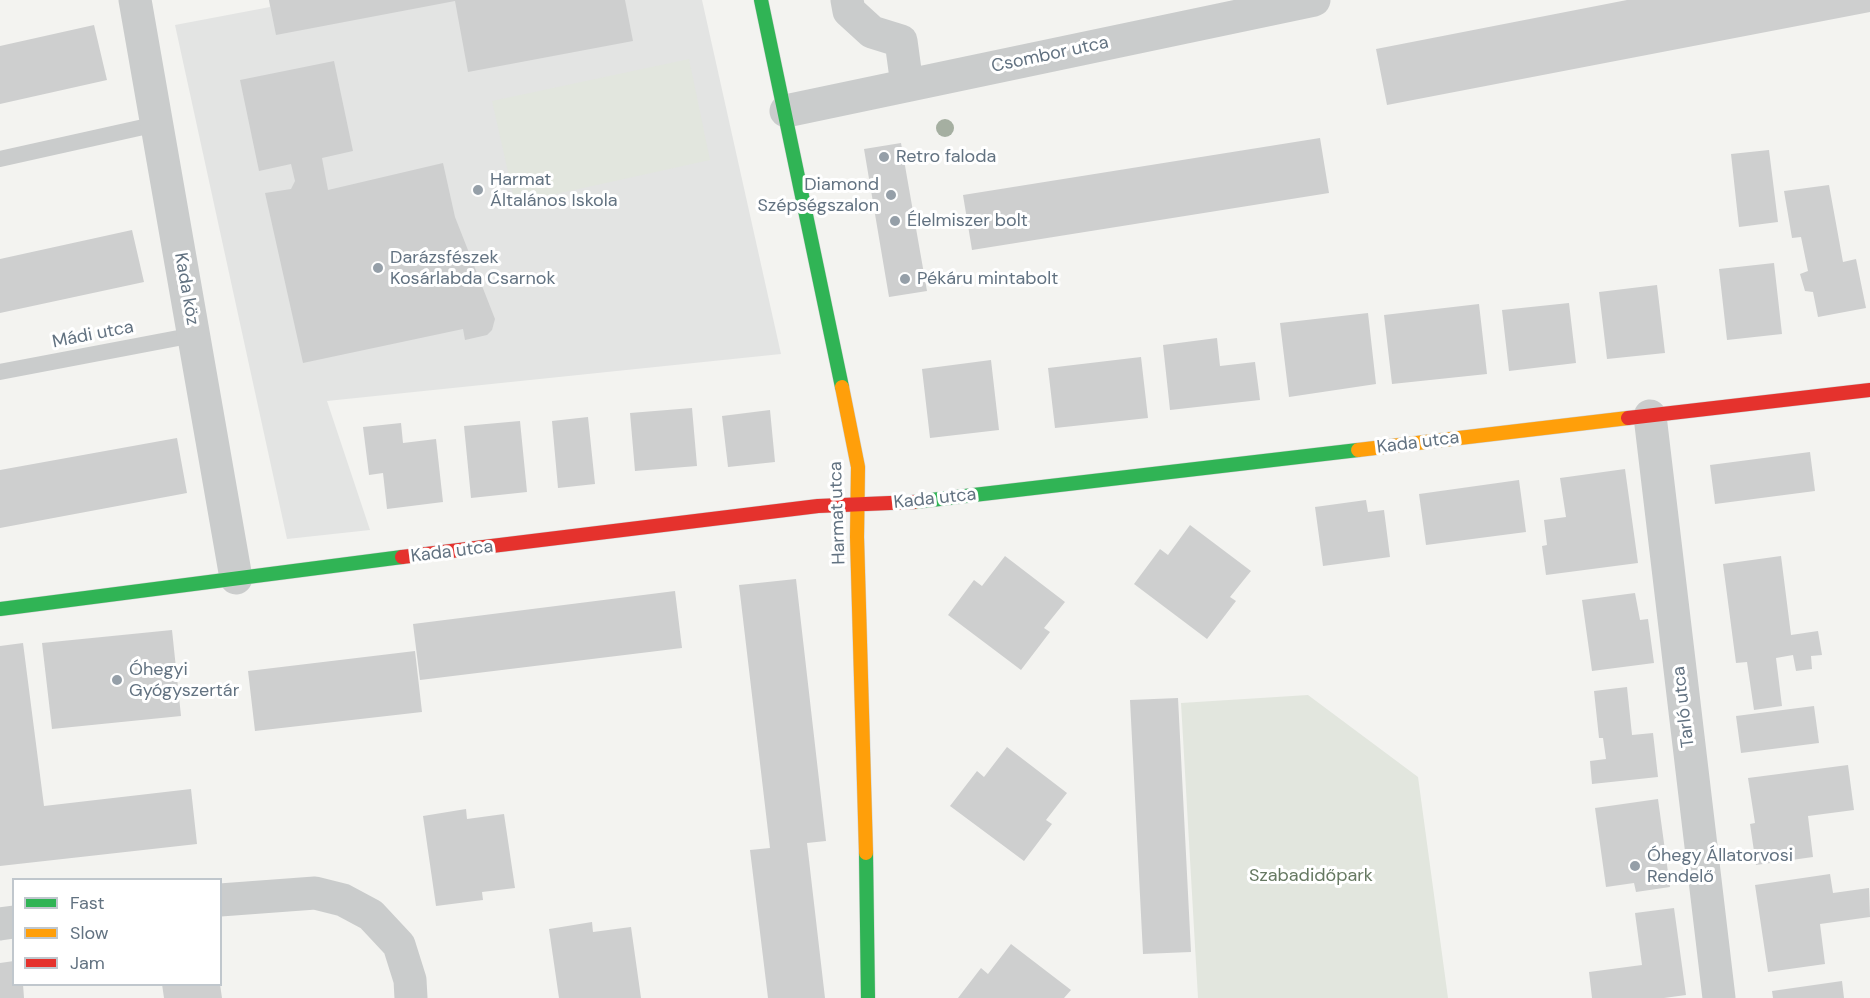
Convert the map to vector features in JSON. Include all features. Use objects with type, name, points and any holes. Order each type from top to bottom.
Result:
[{"type":"street","name":"Kada köz","points":[[135,0],[236,578]]},
{"type":"street","name":"Harmat utca","points":[[761,0],[786,111],[858,467],[868,998]]},
{"type":"street","points":[[847,0],[849,11],[872,32],[901,41],[907,85]]},
{"type":"street","name":"Csombor utca","points":[[786,111],[1314,0]]},
{"type":"street","name":"Kada utca","points":[[0,609],[818,506],[895,504],[1870,390]]},
{"type":"street","name":"Tarló utca","points":[[1650,416],[1719,998]]},
{"type":"street","points":[[222,900],[315,893],[343,900],[371,915],[399,945],[410,980],[411,998]]},
{"type":"lane","points":[[0,159],[157,124]]},
{"type":"lane","name":"Mádi utca","points":[[0,372],[194,335]]},
{"type":"shaded area","name":"Harmat Általános Iskola","points":[[269,0],[702,0],[781,354],[327,401],[370,530],[287,539],[175,25],[270,7]]},
{"type":"green space","points":[[689,59],[710,160],[515,203],[492,101]]},
{"type":"green space","name":"Szabadidőpark","points":[[1308,695],[1418,777],[1448,998],[1198,998],[1181,703]]},
{"type":"building","points":[[269,0],[625,0],[633,41],[468,72],[455,1],[276,35]]},
{"type":"building","points":[[1627,0],[1870,0],[1870,12],[1387,105],[1376,49]]},
{"type":"building","points":[[94,25],[107,80],[0,104],[0,46]]},
{"type":"building","name":"Darázsfészek Kosárlabda Csarnok","points":[[334,61],[353,151],[322,158],[328,190],[443,163],[455,217],[495,319],[492,330],[487,335],[465,340],[463,329],[303,363],[265,193],[291,189],[295,181],[291,164],[259,171],[240,80]]},
{"type":"building","points":[[1320,138],[1329,193],[972,250],[963,195]]},
{"type":"building","points":[[901,143],[927,291],[889,297],[864,149]]},
{"type":"building","points":[[1769,150],[1778,222],[1739,227],[1731,154]]},
{"type":"building","points":[[1829,185],[1843,262],[1856,259],[1866,308],[1818,317],[1813,292],[1805,291],[1800,274],[1808,271],[1801,237],[1792,238],[1784,191]]},
{"type":"building","points":[[132,230],[144,282],[0,313],[0,259]]},
{"type":"building","points":[[1774,263],[1782,334],[1727,340],[1719,269]]},
{"type":"building","points":[[1657,285],[1665,353],[1607,359],[1599,292]]},
{"type":"building","points":[[1569,303],[1576,363],[1509,371],[1502,310]]},
{"type":"building","points":[[1479,304],[1487,374],[1392,384],[1384,315]]},
{"type":"building","points":[[1368,313],[1376,384],[1289,397],[1280,323]]},
{"type":"building","points":[[1217,338],[1220,366],[1255,362],[1260,400],[1170,410],[1163,345]]},
{"type":"building","points":[[1141,357],[1148,418],[1055,428],[1048,368]]},
{"type":"building","points":[[991,360],[999,430],[930,438],[922,369]]},
{"type":"building","points":[[692,408],[697,466],[635,471],[630,413]]},
{"type":"building","points":[[770,410],[775,462],[728,467],[722,416]]},
{"type":"building","points":[[588,417],[595,484],[558,488],[552,421]]},
{"type":"building","points":[[520,421],[527,492],[471,498],[464,426]]},
{"type":"building","points":[[401,423],[403,443],[436,439],[443,502],[387,509],[383,473],[369,475],[363,427]]},
{"type":"building","points":[[177,438],[187,493],[0,528],[0,470]]},
{"type":"building","points":[[1810,452],[1815,491],[1715,504],[1710,465]]},
{"type":"building","points":[[1625,469],[1638,563],[1546,575],[1542,546],[1547,545],[1544,520],[1566,517],[1560,478]]},
{"type":"building","points":[[1519,480],[1526,532],[1426,545],[1419,494]]},
{"type":"building","points":[[1366,500],[1368,512],[1384,510],[1390,557],[1323,566],[1315,507]]},
{"type":"building","points":[[1190,525],[1251,571],[1230,597],[1236,601],[1207,639],[1134,584],[1160,549],[1168,555]]},
{"type":"building","points":[[1005,556],[1065,602],[1044,628],[1050,632],[1021,670],[948,615],[974,580],[982,586]]},
{"type":"building","points":[[1781,556],[1791,635],[1818,631],[1822,655],[1811,656],[1812,669],[1796,671],[1793,655],[1776,658],[1782,706],[1754,710],[1747,662],[1736,663],[1723,564]]},
{"type":"building","points":[[796,579],[826,841],[807,843],[825,998],[768,998],[750,850],[770,848],[739,585]]},
{"type":"building","points":[[675,591],[682,648],[420,680],[413,624]]},
{"type":"building","points":[[1635,593],[1640,620],[1648,619],[1654,663],[1592,671],[1582,600]]},
{"type":"building","points":[[172,630],[181,716],[52,729],[42,643]]},
{"type":"building","points":[[23,643],[44,806],[191,789],[197,844],[0,866],[0,646]]},
{"type":"building","points":[[415,651],[422,712],[255,731],[248,671]]},
{"type":"building","points":[[1627,687],[1632,735],[1653,733],[1658,777],[1592,784],[1590,761],[1606,759],[1603,738],[1599,738],[1594,691]]},
{"type":"building","points":[[1178,698],[1191,952],[1143,954],[1130,700]]},
{"type":"building","points":[[1814,706],[1819,743],[1741,753],[1736,716]]},
{"type":"building","points":[[1007,747],[1067,793],[1046,820],[1052,824],[1024,861],[950,806],[977,771],[984,777]]},
{"type":"building","points":[[1848,765],[1854,810],[1808,816],[1813,857],[1756,865],[1750,824],[1755,823],[1748,778]]},
{"type":"building","points":[[1658,799],[1670,887],[1636,892],[1634,883],[1606,887],[1595,808]]},
{"type":"building","points":[[466,809],[467,819],[504,814],[515,888],[482,892],[483,900],[436,906],[423,816]]},
{"type":"building","points":[[1830,874],[1833,893],[1869,888],[1870,917],[1820,924],[1825,964],[1768,972],[1755,885]]},
{"type":"building","points":[[1674,908],[1686,995],[1664,998],[1592,998],[1589,972],[1642,965],[1635,913]]},
{"type":"building","points":[[592,922],[593,932],[631,927],[641,998],[559,998],[549,929]]},
{"type":"building","points":[[1011,944],[1071,990],[1064,998],[958,998],[981,968],[988,974]]},
{"type":"building","points":[[12,961],[12,986],[23,986],[24,998],[0,998],[0,963]]},
{"type":"building","points":[[1842,981],[1844,998],[1773,998],[1772,991]]},
{"type":"building","points":[[162,986],[220,986],[222,998],[164,998]]},
{"type":"traffic: fast","points":[[761,0],[842,387]]},
{"type":"traffic: fast","points":[[914,502],[1358,450]]},
{"type":"traffic: fast","points":[[0,609],[402,557]]},
{"type":"traffic: fast","points":[[866,853],[868,998]]},
{"type":"traffic: slow","points":[[842,387],[858,467],[857,537],[866,853]]},
{"type":"traffic: slow","points":[[1358,450],[1628,418]]},
{"type":"traffic: jam","points":[[1628,418],[1870,390]]},
{"type":"traffic: jam","points":[[402,557],[818,506],[914,502]]},
{"type":"place","name":"Retro faloda","points":[[884,157]]},
{"type":"place","name":"Harmat Általános Iskola","points":[[478,190]]},
{"type":"place","name":"Diamond Szépségszalon","points":[[891,195]]},
{"type":"place","name":"Élelmiszer bolt","points":[[895,221]]},
{"type":"place","name":"Darázsfészek Kosárlabda Csarnok","points":[[378,268]]},
{"type":"place","name":"Pékáru mintabolt","points":[[905,279]]},
{"type":"place","name":"Óhegyi Gyógyszertár","points":[[117,680]]},
{"type":"place","name":"Óhegy Állatorvosi Rendelő","points":[[1635,866]]}]
